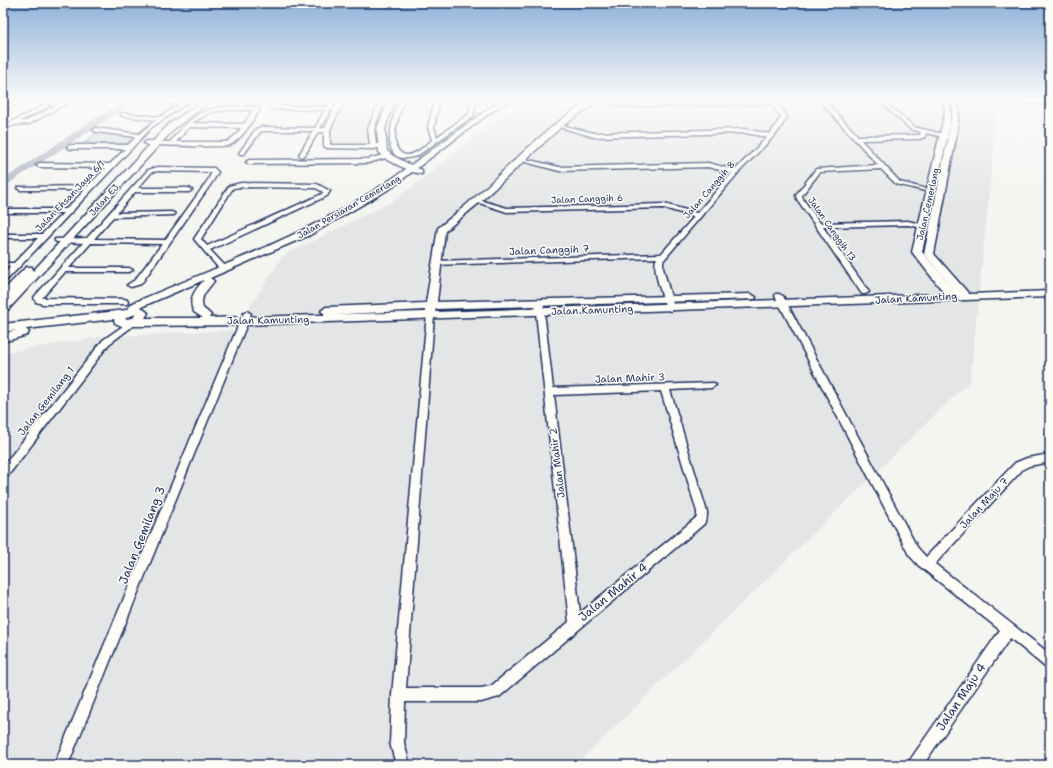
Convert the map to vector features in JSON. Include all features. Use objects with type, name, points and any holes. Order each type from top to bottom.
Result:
[{"type":"main road","name":"Jalan EJ","points":[[7,299],[68,240],[156,135]]},
{"type":"main road","name":"Jalan EJ","points":[[3,309],[7,299],[57,240],[151,143],[161,135]]},
{"type":"main road","points":[[381,135],[383,152],[387,156],[416,171]]},
{"type":"main road","name":"Jalan Persiaran Cemerlang","points":[[126,316],[142,313],[209,281],[312,236],[383,198],[460,135]]},
{"type":"main road","name":"Jalan Persiaran Cemerlang","points":[[126,316],[137,305],[307,233],[416,171],[465,135]]},
{"type":"main road","points":[[430,311],[441,230],[476,201],[548,135]]},
{"type":"main road","name":"Jalan Cemerlang","points":[[948,136],[936,193],[929,254],[956,293]]},
{"type":"main road","name":"Jalan Cemerlang","points":[[936,193],[923,226],[917,252],[956,293]]},
{"type":"main road","points":[[206,315],[198,310],[196,301],[200,292],[209,281]]},
{"type":"main road","name":"Jalan Kamunting","points":[[126,316],[246,318],[781,300],[956,293],[1050,287]]},
{"type":"main road","name":"Jalan Kamunting","points":[[781,300],[865,292],[1050,294]]},
{"type":"main road","points":[[7,299],[4,320],[9,324],[26,329]]},
{"type":"main road","name":"Jalan Kamunting","points":[[142,313],[246,318]]},
{"type":"main road","points":[[3,334],[26,329],[126,316]]},
{"type":"main road","points":[[3,328],[26,329]]},
{"type":"main road","points":[[3,338],[26,329]]},
{"type":"street","points":[[131,135],[140,136]]},
{"type":"street","points":[[171,144],[179,135]]},
{"type":"street","points":[[134,142],[223,145],[232,142],[238,135]]},
{"type":"street","points":[[242,153],[255,135]]},
{"type":"street","points":[[302,155],[313,135]]},
{"type":"street","points":[[327,135],[327,145],[329,147],[382,146]]},
{"type":"street","points":[[372,135],[373,146]]},
{"type":"street","points":[[392,135],[393,149],[400,155],[408,157],[415,155],[442,135]]},
{"type":"street","points":[[433,135],[435,140]]},
{"type":"street","points":[[765,135],[771,136]]},
{"type":"street","points":[[854,135],[881,167],[898,183],[936,193]]},
{"type":"street","points":[[857,138],[919,137],[923,135]]},
{"type":"street","points":[[942,135],[948,136]]},
{"type":"street","name":"Jalan Ehsan Jaya 6/1","points":[[3,279],[140,136]]},
{"type":"street","name":"Jalan Canggih 8","points":[[662,256],[736,172],[771,136]]},
{"type":"street","points":[[70,147],[129,147]]},
{"type":"street","points":[[249,162],[368,162],[387,156]]},
{"type":"street","points":[[521,160],[559,169],[708,165],[736,172]]},
{"type":"street","points":[[39,165],[111,166]]},
{"type":"street","name":"Jalan Canggih 13","points":[[865,292],[820,225],[800,199],[799,195],[818,170],[881,167]]},
{"type":"street","points":[[126,316],[42,301],[38,299],[88,240],[150,171],[160,169],[211,169],[215,171],[215,174],[138,282],[131,285]]},
{"type":"street","points":[[206,250],[325,194],[327,191],[317,186],[233,186],[196,240],[224,269]]},
{"type":"street","points":[[20,188],[90,188]]},
{"type":"street","points":[[132,190],[189,190]]},
{"type":"street","name":"Jalan Canggih 6","points":[[476,201],[507,210],[664,206],[698,216]]},
{"type":"street","points":[[3,210],[68,211]]},
{"type":"street","points":[[111,215],[172,214]]},
{"type":"street","points":[[820,225],[908,224],[923,226]]},
{"type":"street","points":[[3,236],[44,236]]},
{"type":"street","points":[[57,240],[167,242]]},
{"type":"street","points":[[662,256],[659,261],[659,268],[669,304]]},
{"type":"street","name":"Jalan Canggih 7","points":[[436,263],[662,256]]},
{"type":"street","points":[[3,265],[16,265]]},
{"type":"street","points":[[62,270],[129,270]]},
{"type":"street","points":[[781,300],[908,544],[927,564],[1050,662]]},
{"type":"street","name":"Jalan Mahir 2","points":[[539,308],[575,622]]},
{"type":"street","points":[[403,765],[397,743],[399,695],[430,311]]},
{"type":"street","name":"Jalan Gemilang 1","points":[[3,474],[126,316]]},
{"type":"street","name":"Jalan Gemilang 3","points":[[61,765],[246,318]]},
{"type":"street","name":"Jalan Mahir 3","points":[[549,392],[711,385]]},
{"type":"street","name":"Jalan Mahir 4","points":[[399,695],[491,694],[702,517],[665,388]]},
{"type":"street","name":"Jalan Maju 7","points":[[927,564],[1020,464],[1050,458]]},
{"type":"street","name":"Jalan Maju 4","points":[[914,765],[1008,630]]},
{"type":"shaded area","points":[[94,135],[134,137],[126,144],[84,143]]},
{"type":"shaded area","points":[[329,135],[370,135],[371,146],[330,146]]},
{"type":"shaded area","points":[[478,135],[995,135],[970,381],[576,765],[3,765],[3,353],[101,337],[235,330],[283,256],[397,199]]},
{"type":"waterway","points":[[3,184],[76,135]]}]
